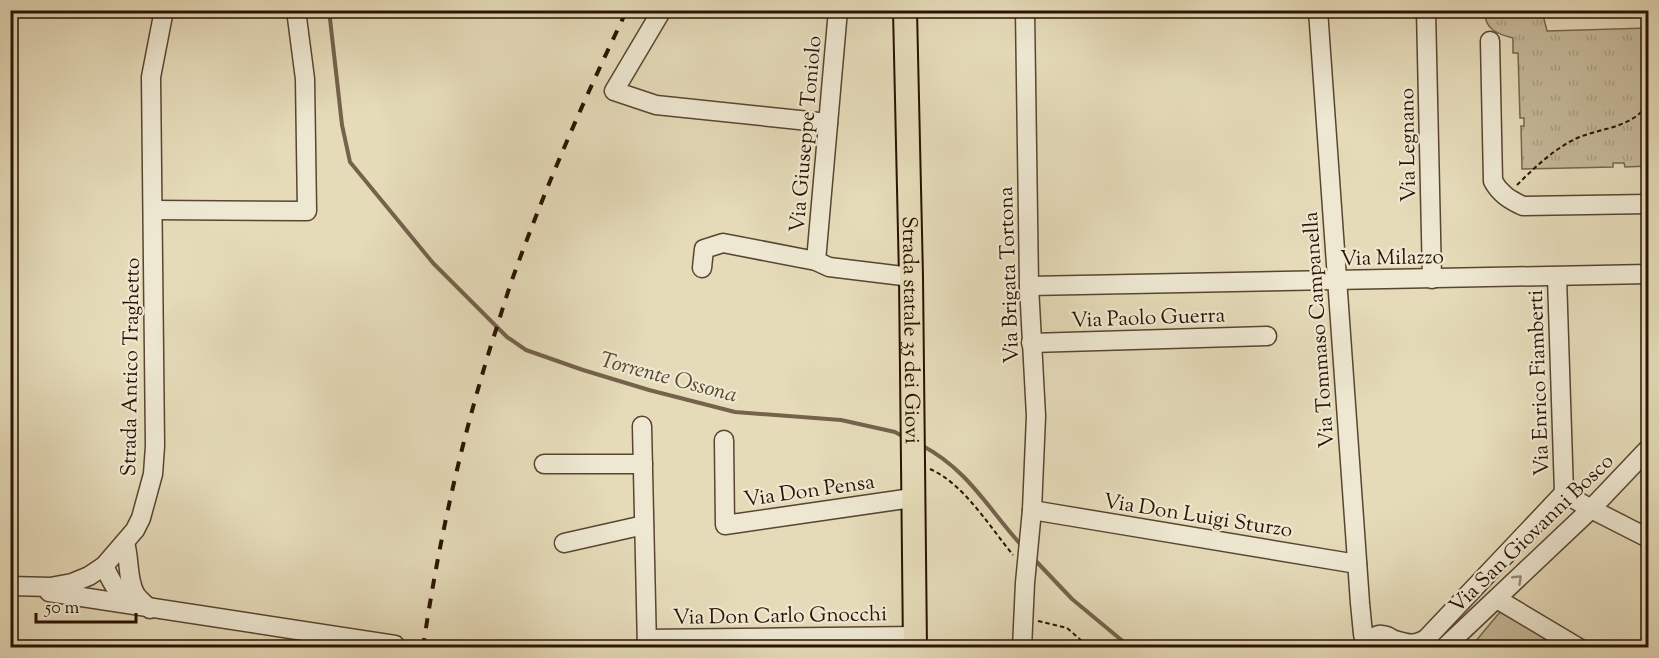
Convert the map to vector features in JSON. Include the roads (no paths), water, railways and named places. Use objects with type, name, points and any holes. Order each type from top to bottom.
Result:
[{"type":"main road","name":"Strada statale 35 dei Giovi","points":[[905,10],[911,277],[914,642]]},
{"type":"street","name":"Strada Antico Traghetto","points":[[16,587],[50,588],[72,583],[104,566],[135,530],[141,518],[153,474],[155,446],[154,210],[151,77],[164,10]]},
{"type":"street","points":[[154,210],[307,211],[305,79],[296,10]]},
{"type":"street","points":[[662,10],[614,91],[656,105],[828,123]]},
{"type":"street","name":"Via Giuseppe Toniolo","points":[[816,261],[838,10]]},
{"type":"street","name":"Via Brigata Tortona","points":[[1022,648],[1036,416],[1029,286],[1025,10]]},
{"type":"street","name":"Via Tommaso Campanella","points":[[1318,10],[1357,564],[1366,647]]},
{"type":"street","name":"Via Legnano","points":[[1426,10],[1432,279]]},
{"type":"street","points":[[1490,41],[1493,181],[1497,189],[1507,198],[1523,206],[1648,204]]},
{"type":"street","name":"Via Giuseppe Toniolo","points":[[702,268],[704,249],[723,243],[816,261],[829,267],[911,277]]},
{"type":"street","name":"Via Milazzo","points":[[1029,286],[1648,274]]},
{"type":"street","name":"Via Enrico Fiamberti","points":[[1557,277],[1564,493],[1648,538]]},
{"type":"street","name":"Via Paolo Guerra","points":[[1031,343],[1267,336]]},
{"type":"street","points":[[642,426],[647,643]]},
{"type":"street","name":"Via Don Pensa","points":[[724,440],[725,525],[912,498]]},
{"type":"street","name":"Via San Giovanni Bosco","points":[[1444,648],[1591,509],[1648,449]]},
{"type":"street","points":[[544,464],[643,464]]},
{"type":"street","name":"Via San Giovanni Bosco","points":[[1366,647],[1371,638],[1379,634],[1388,635],[1397,644],[1409,645],[1419,644],[1427,638],[1564,493]]},
{"type":"street","name":"Via Don Luigi Sturzo","points":[[1032,510],[1357,564]]},
{"type":"street","points":[[564,543],[644,525]]},
{"type":"street","points":[[125,543],[129,557],[131,583],[136,596],[150,609]]},
{"type":"street","points":[[104,566],[113,585],[123,597],[150,609]]},
{"type":"street","name":"Strada Antico Traghetto","points":[[16,587],[394,645]]},
{"type":"street","points":[[1497,599],[1579,648]]},
{"type":"street","name":"Via Don Carlo Gnocchi","points":[[647,643],[914,642]]},
{"type":"waterway","name":"Torrente Ossona","points":[[329,10],[342,125],[350,162],[433,263],[507,337],[526,350],[583,370],[735,412],[841,420],[895,432],[904,437]]},
{"type":"waterway","name":"Torrente Ossona","points":[[921,445],[938,455],[965,478],[1023,547]]},
{"type":"waterway","name":"Torrente Ossona","points":[[1034,559],[1072,599],[1131,648]]},
{"type":"railway","points":[[423,648],[443,532],[460,455],[507,296],[554,171],[627,10]]}]
